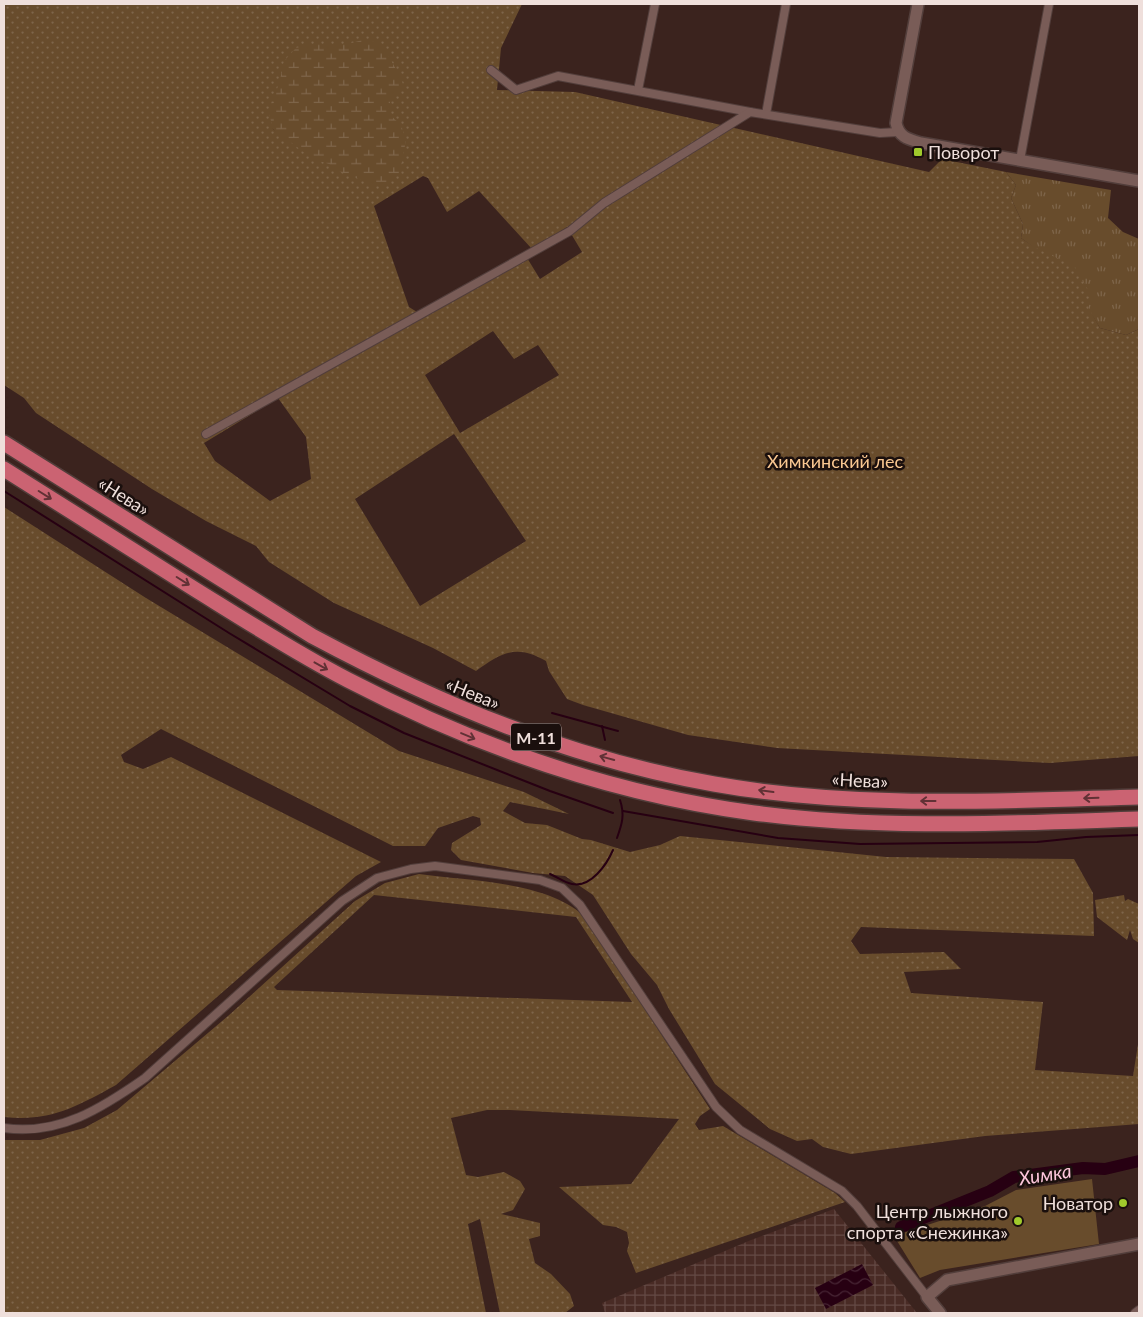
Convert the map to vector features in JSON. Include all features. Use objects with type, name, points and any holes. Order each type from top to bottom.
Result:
[{"type":"highway","name":"«Нева»","points":[[4,443],[327,644],[444,702],[569,748],[688,778],[786,794],[903,801],[1139,797]]},
{"type":"highway","name":"М-11","points":[[4,469],[233,613],[346,679],[391,702],[482,742],[570,772],[708,805],[786,817],[912,824],[1139,819]]},
{"type":"main road","points":[[918,4],[896,122],[898,132],[907,139],[921,143],[1139,181]]},
{"type":"main road","points":[[940,1313],[927,1296],[947,1280],[1139,1244]]},
{"type":"street","points":[[638,90],[655,4]]},
{"type":"street","points":[[766,114],[786,4]]},
{"type":"street","points":[[1020,160],[1049,4]]},
{"type":"street","points":[[491,70],[516,90],[558,76],[750,112],[880,133],[898,132]]},
{"type":"street","points":[[206,434],[570,231],[604,202],[750,112]]},
{"type":"street","points":[[4,1128],[24,1131],[64,1124],[109,1103],[145,1078],[342,901],[377,878],[411,869],[435,866],[540,880],[562,888],[580,905],[716,1107],[740,1130],[842,1191],[857,1206],[927,1296]]},
{"type":"street","points":[[1135,1313],[1139,1310]]},
{"type":"shaded area","points":[[834,1209],[917,1313],[605,1313],[602,1303],[751,1240]]},
{"type":"green space","name":"Химкинский лес","points":[[4,4],[522,4],[501,48],[497,90],[575,92],[929,172],[942,159],[1006,172],[1016,185],[1011,198],[1023,224],[1021,238],[1036,248],[1074,266],[1091,295],[1088,307],[1100,328],[1126,335],[1139,329],[1139,756],[1050,763],[777,748],[688,735],[567,699],[549,671],[546,661],[526,653],[510,652],[494,659],[476,671],[433,648],[334,603],[269,562],[256,546],[206,521],[152,489],[36,413],[24,398],[4,385]],"holes":[[[366,39],[382,44],[404,87],[391,97],[388,113],[401,125],[406,140],[400,172],[388,184],[372,184],[342,173],[329,164],[313,159],[273,129],[269,113],[284,61],[296,48],[313,44],[348,44]],[[423,176],[428,178],[447,212],[479,191],[532,249],[567,227],[582,252],[540,279],[524,253],[417,312],[409,307],[374,206]],[[493,331],[514,359],[538,345],[559,375],[460,433],[425,375]],[[278,398],[306,437],[311,479],[270,501],[215,461],[204,443]],[[454,434],[526,541],[420,606],[355,499]]]},
{"type":"green space","points":[[258,10],[405,45],[424,126],[395,189],[347,203],[235,91]]},
{"type":"green space","points":[[1006,172],[1111,190],[1108,218],[1123,232],[1139,239],[1139,329],[1126,335],[1100,328],[1065,279],[1043,256],[1021,238],[1023,224],[1011,198],[1016,185]]},
{"type":"green space","points":[[4,507],[146,598],[399,751],[524,792],[569,814],[510,802],[503,811],[525,823],[547,825],[582,839],[630,852],[660,845],[680,836],[886,857],[1074,859],[1093,893],[1094,936],[861,927],[851,941],[860,954],[944,952],[961,969],[904,972],[911,993],[1043,1002],[1035,1070],[1133,1076],[1139,1038],[1139,1124],[985,1136],[851,1154],[823,1147],[812,1139],[797,1141],[770,1129],[715,1084],[669,1009],[657,985],[631,954],[593,895],[565,876],[533,873],[461,860],[451,850],[452,843],[481,825],[480,818],[473,816],[438,828],[425,846],[393,846],[161,729],[121,755],[124,762],[143,769],[171,757],[381,862],[356,876],[116,1085],[75,1106],[49,1115],[20,1118],[4,1117]]},
{"type":"green space","points":[[419,874],[505,884],[548,895],[567,904],[583,915],[710,1109],[700,1116],[695,1124],[699,1130],[723,1126],[835,1193],[845,1202],[636,1273],[627,1251],[629,1243],[627,1232],[616,1227],[603,1225],[559,1187],[631,1184],[679,1119],[487,1110],[451,1118],[466,1175],[478,1177],[504,1172],[520,1181],[525,1189],[513,1210],[501,1214],[540,1223],[540,1236],[529,1239],[535,1263],[551,1274],[570,1294],[574,1306],[565,1313],[500,1313],[480,1219],[468,1224],[486,1313],[4,1313],[4,1140],[40,1140],[84,1128],[117,1110],[228,1016],[355,901],[385,883]],"holes":[[[374,895],[576,917],[632,1002],[277,990],[274,987]]]},
{"type":"green space","points":[[1124,895],[1125,901],[1128,899],[1139,904],[1139,943],[1133,939],[1130,930],[1127,940],[1097,917],[1095,900]]},
{"type":"green space","name":"Центр лыжного спорта «Снежинка»","points":[[1092,1179],[1099,1244],[940,1270],[920,1278],[894,1236],[985,1206],[1016,1190]]},
{"type":"water","points":[[862,1264],[873,1285],[826,1309],[815,1288]]},
{"type":"waterway","points":[[4,491],[229,633],[350,706],[404,733],[550,791],[613,813]]},
{"type":"waterway","points":[[552,713],[618,731]]},
{"type":"waterway","points":[[602,726],[605,740]]},
{"type":"waterway","points":[[617,838],[622,819],[620,800]]},
{"type":"waterway","points":[[623,811],[778,838],[860,844],[1037,842],[1086,837],[1139,835]]},
{"type":"waterway","points":[[550,874],[569,883],[579,884],[586,882],[597,874],[607,862],[613,850]]},
{"type":"waterway","name":"Химка","points":[[901,1227],[990,1191],[1014,1177],[1083,1168],[1105,1169],[1139,1161]]},
{"type":"place","name":"Поворот","points":[[918,152]]},
{"type":"place","name":"Новатор","points":[[1123,1203]]},
{"type":"place","name":"Центр лыжного спорта «Снежинка»","points":[[1018,1221]]}]
